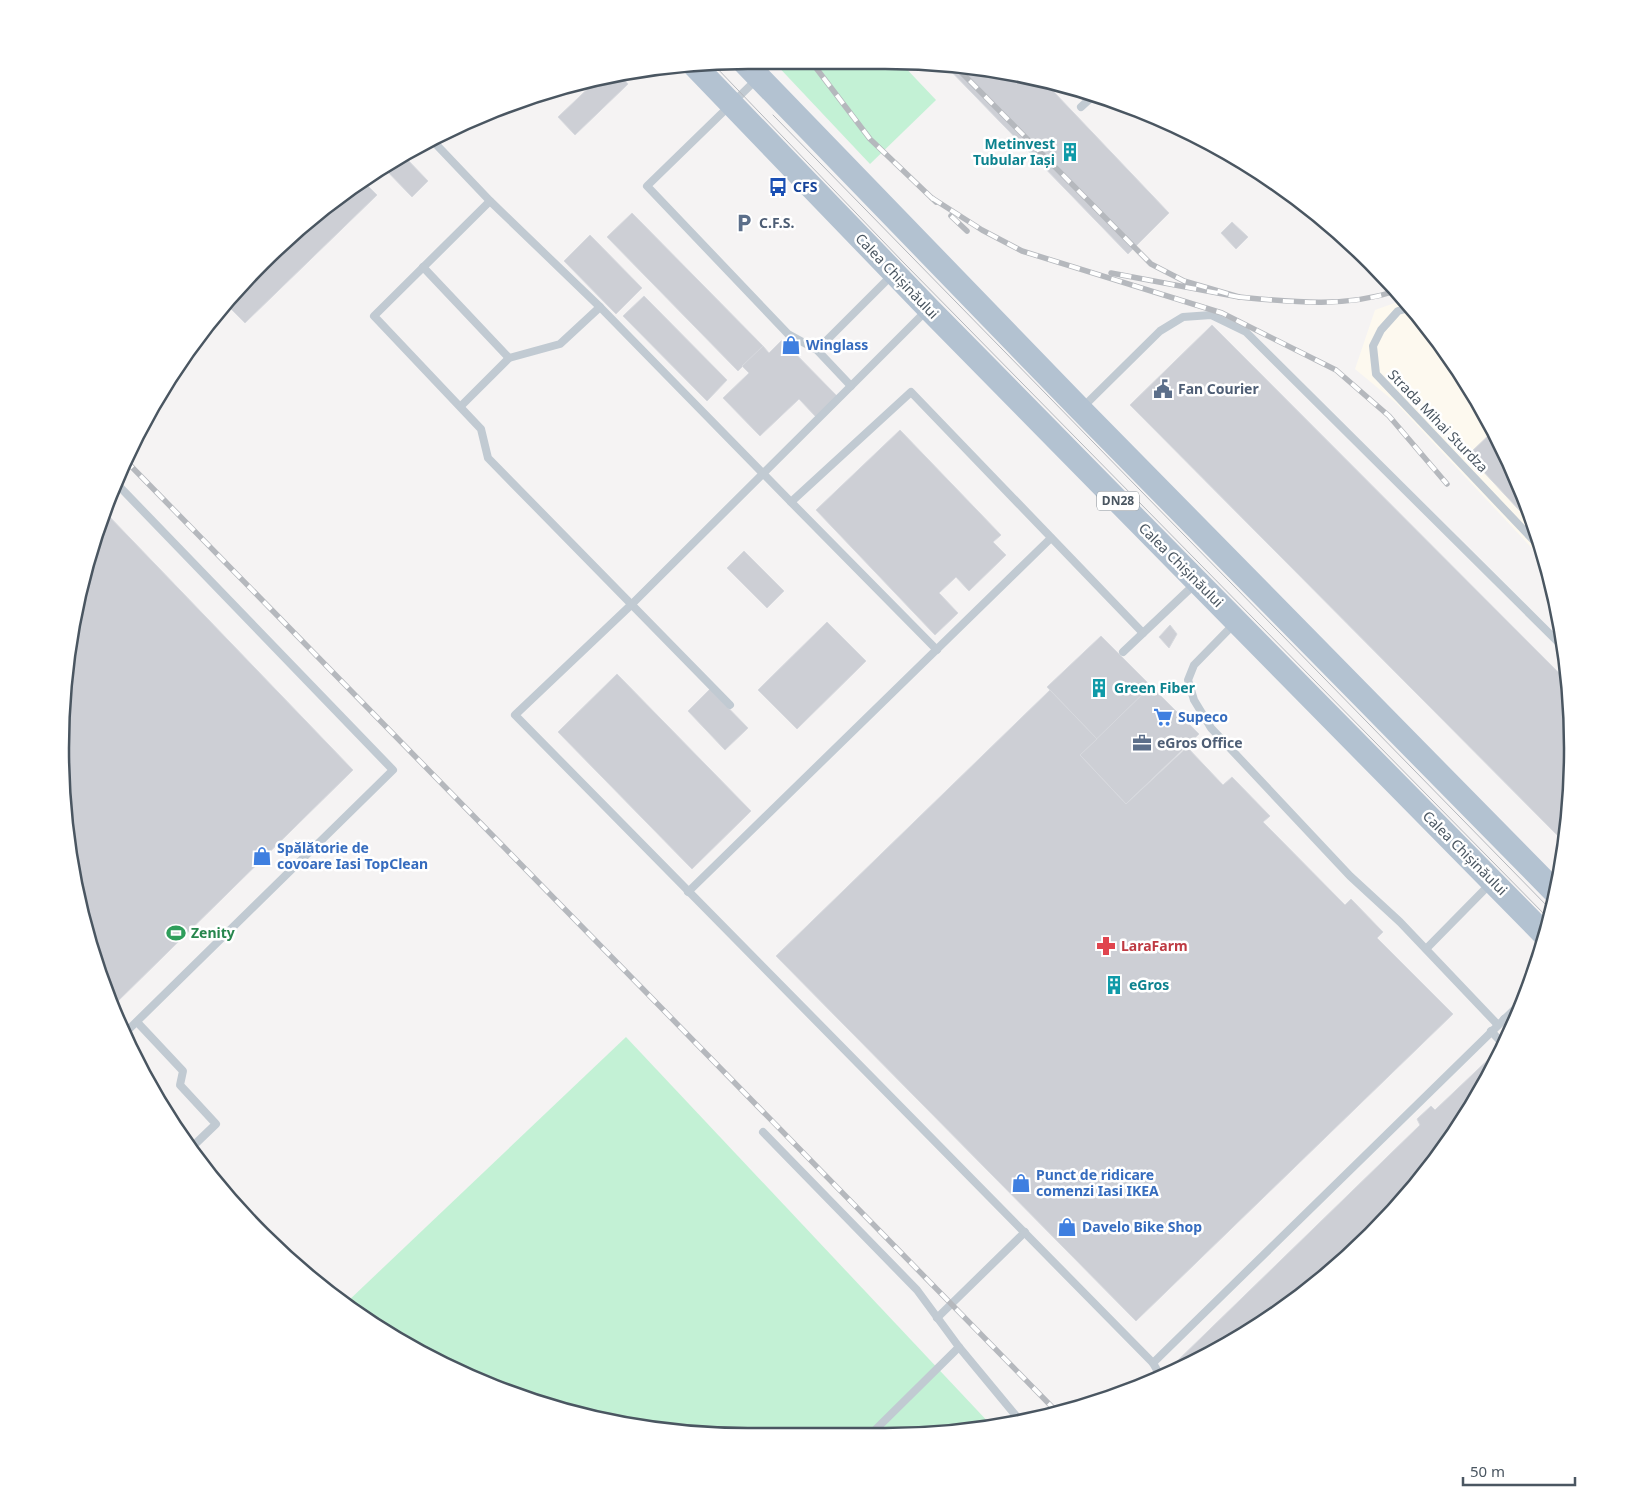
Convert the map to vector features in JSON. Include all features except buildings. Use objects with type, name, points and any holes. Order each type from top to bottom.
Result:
[{"type":"main road","name":"DN28","points":[[752,69],[1080,409],[1550,887]]},
{"type":"main road","name":"Calea Chișinăului","points":[[699,71],[929,309],[1539,929]]},
{"type":"lane","points":[[750,69],[731,104],[646,186],[788,334],[817,350],[851,386]]},
{"type":"lane","points":[[1080,108],[1088,101]]},
{"type":"lane","points":[[437,145],[490,201],[600,307],[937,650]]},
{"type":"lane","points":[[490,201],[374,316],[481,429],[488,458],[730,705]]},
{"type":"lane","points":[[423,268],[508,358]]},
{"type":"lane","points":[[817,350],[894,273]]},
{"type":"lane","points":[[461,406],[508,358],[560,344],[600,307]]},
{"type":"lane","points":[[929,309],[762,472],[631,605],[515,714],[688,892],[1025,1232],[1153,1363],[1158,1371]]},
{"type":"lane","name":"Strada Mihai Sturdza","points":[[1403,309],[1398,310],[1381,330],[1373,346],[1376,374],[1530,536]]},
{"type":"lane","points":[[1080,409],[1160,332],[1183,317],[1211,315],[1238,328],[1246,332],[1379,462],[1555,639]]},
{"type":"lane","points":[[791,502],[910,392],[1143,633]]},
{"type":"lane","points":[[120,488],[393,770],[129,1029]]},
{"type":"lane","points":[[688,892],[1052,538]]},
{"type":"lane","points":[[1123,652],[1198,582]]},
{"type":"lane","points":[[1237,622],[1194,665],[1188,680],[1194,700],[1211,728],[1350,876],[1501,1022],[1506,1024]]},
{"type":"lane","points":[[1426,949],[1493,881]]},
{"type":"lane","points":[[1153,1363],[1512,1012]]},
{"type":"lane","points":[[137,1022],[183,1071],[180,1085],[216,1124],[196,1144]]},
{"type":"lane","points":[[1491,1031],[1499,1039]]},
{"type":"lane","points":[[763,1132],[917,1290],[959,1347],[1016,1415]]},
{"type":"lane","points":[[937,1318],[1025,1232]]},
{"type":"lane","points":[[877,1428],[959,1347]]},
{"type":"shaded area","points":[[1398,302],[1450,371],[1494,448],[1513,488],[1534,551],[1396,403],[1355,369],[1375,310]]},
{"type":"green space","points":[[780,69],[907,70],[936,100],[870,164]]},
{"type":"green space","points":[[626,1037],[986,1420],[929,1427],[748,1428],[704,1427],[616,1415],[573,1405],[488,1377],[409,1337],[350,1299]]},
{"type":"tram line","points":[[718,70],[904,263],[1543,913]]},
{"type":"tram line","points":[[773,115],[1546,904]]},
{"type":"railway","points":[[817,69],[870,139],[936,202]]},
{"type":"railway","points":[[963,74],[1151,264],[1184,281],[1239,297],[1111,273]]},
{"type":"railway","points":[[932,198],[982,230],[1022,251],[1222,313],[1336,370],[1389,416],[1447,484]]},
{"type":"railway","points":[[951,216],[967,231]]},
{"type":"railway","points":[[1239,297],[1298,302],[1337,302],[1357,300],[1389,293]]},
{"type":"railway","points":[[131,466],[1052,1407]]},
{"type":"place","name":"Metinvest Tubular Iași","points":[[1070,152]]},
{"type":"place","name":"CFS","points":[[778,187]]},
{"type":"place","name":"C.F.S.","points":[[744,223]]},
{"type":"place","name":"Winglass","points":[[791,345]]},
{"type":"place","name":"Fan Courier","points":[[1163,389]]},
{"type":"place","name":"Green Fiber","points":[[1099,688]]},
{"type":"place","name":"Supeco","points":[[1163,717]]},
{"type":"place","name":"eGros Office","points":[[1142,743]]},
{"type":"place","name":"Spălătorie de covoare Iasi TopClean","points":[[262,856]]},
{"type":"place","name":"Zenity","points":[[176,933]]},
{"type":"place","name":"LaraFarm","points":[[1106,946]]},
{"type":"place","name":"eGros","points":[[1114,985]]},
{"type":"place","name":"Punct de ridicare comenzi Iasi IKEA","points":[[1021,1183]]},
{"type":"place","name":"Davelo Bike Shop","points":[[1067,1227]]}]
